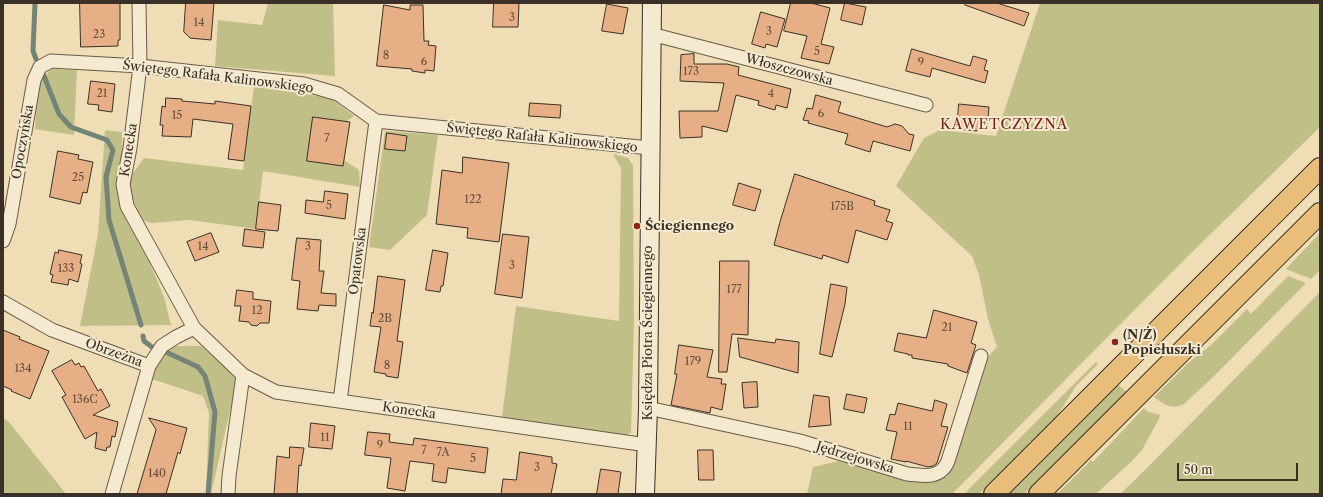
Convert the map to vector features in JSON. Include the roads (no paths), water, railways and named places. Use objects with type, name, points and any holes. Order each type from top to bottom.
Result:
[{"type":"main road","points":[[994,494],[1320,168]]},
{"type":"main road","points":[[1038,494],[1320,213]]},
{"type":"street","name":"Konecka","points":[[139,3],[140,66],[130,148],[123,184],[127,206],[194,328],[243,375],[276,392],[647,446]]},
{"type":"street","name":"Księdza Piotra Ściegiennego","points":[[645,494],[648,408],[652,3]]},
{"type":"street","name":"Włoszczowska","points":[[651,34],[926,105]]},
{"type":"street","name":"Świętego Rafała Kalinowskiego","points":[[40,67],[50,61],[140,66],[304,84],[338,94],[376,121],[650,148]]},
{"type":"street","name":"Opoczyńska","points":[[3,242],[9,224],[34,80],[40,67]]},
{"type":"street","name":"Opatowska","points":[[340,402],[376,121]]},
{"type":"street","name":"Obrzeżna","points":[[3,302],[52,330],[148,366],[112,494]]},
{"type":"street","points":[[148,366],[162,346],[194,328]]},
{"type":"street","name":"Jędrzejowska","points":[[648,408],[800,441],[907,474],[936,474],[942,472],[946,468],[981,356]]},
{"type":"street","points":[[228,494],[229,476],[243,375]]},
{"type":"waterway","points":[[35,3],[33,51],[36,59]]},
{"type":"waterway","points":[[42,71],[59,114],[71,127],[107,140],[113,150],[106,177],[109,220],[141,325]]},
{"type":"waterway","points":[[143,336],[144,341],[152,347]]},
{"type":"waterway","points":[[166,352],[198,367],[205,376],[215,412],[208,494]]},
{"type":"place","name":"Ściegiennego","points":[[637,226]]},
{"type":"place","name":"(N/Ż) Popiełuszki","points":[[1115,342]]},
{"type":"district","name":"KAWETCZYZNA","points":[[1004,125]]}]
